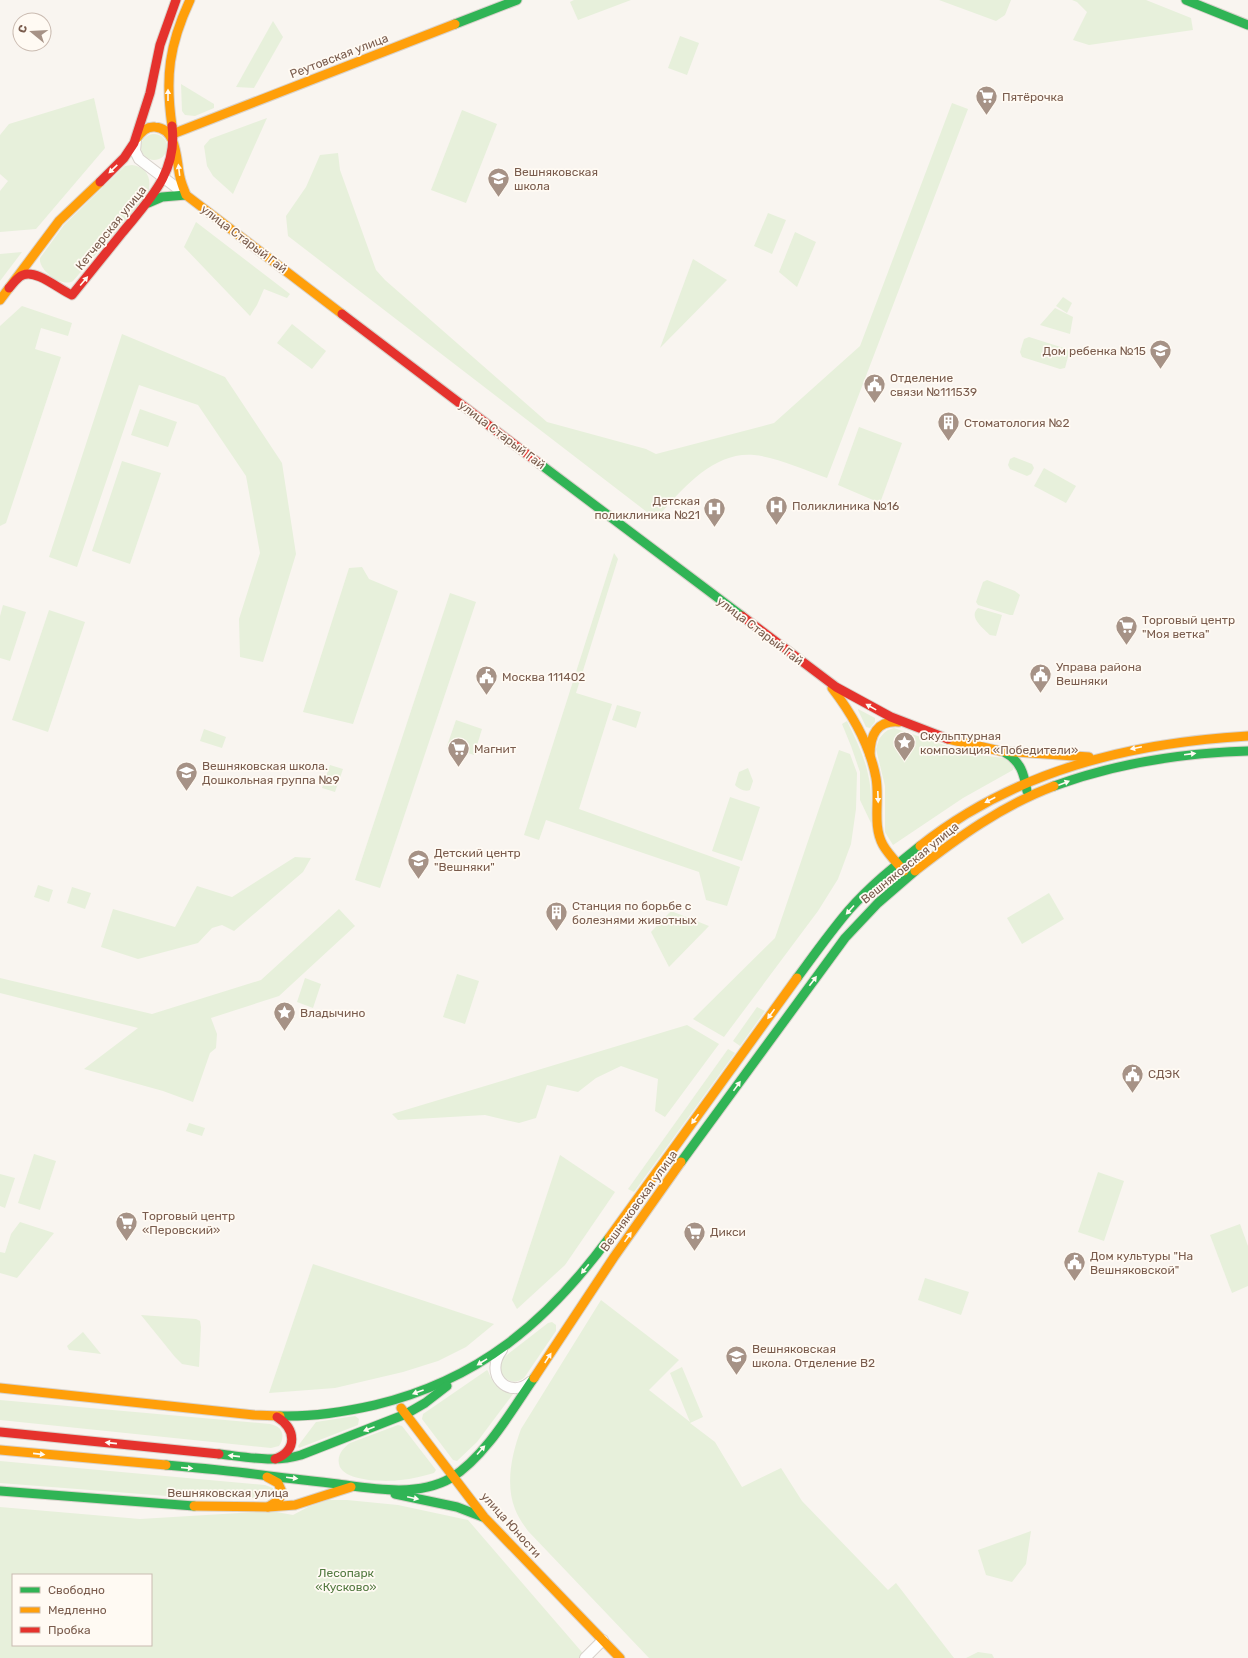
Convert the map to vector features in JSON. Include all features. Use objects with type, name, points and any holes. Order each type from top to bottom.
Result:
[{"type":"main road","points":[[160,45],[166,0]]},
{"type":"main road","name":"Кетчерская улица","points":[[0,300],[59,221],[124,158],[137,138],[150,93],[160,45],[176,0]]},
{"type":"main road","name":"Кетчерская улица","points":[[9,288],[24,274],[33,274],[72,295],[157,190],[164,178],[172,155],[173,144],[168,103],[169,80],[173,47],[184,11],[190,0]]},
{"type":"main road","name":"Реутовская улица","points":[[172,134],[517,0]]},
{"type":"main road","points":[[1186,0],[1248,25]]},
{"type":"main road","points":[[137,138],[144,130],[154,127],[172,134]]},
{"type":"main road","points":[[147,204],[162,197],[186,195],[180,180],[173,144]]},
{"type":"main road","name":"улица Старый Гай","points":[[186,195],[819,675],[858,700],[903,723]]},
{"type":"main road","points":[[37,250],[33,266],[42,278]]},
{"type":"main road","name":"улица Старый Гай","points":[[819,675],[839,697],[859,731],[870,759],[878,792],[879,834],[883,845],[909,876]]},
{"type":"main road","name":"улица Старый Гай","points":[[870,759],[870,743],[872,735],[877,728],[894,721],[978,747],[1002,751],[1097,758]]},
{"type":"main road","name":"Вешняковская улица","points":[[0,1388],[282,1417],[355,1409],[394,1400],[441,1383],[467,1371],[520,1336],[546,1313],[586,1268],[823,942],[851,909],[899,865],[944,829],[972,810],[1025,782],[1046,774],[1097,758],[1138,748],[1175,742],[1248,736]]},
{"type":"main road","name":"улица Старый Гай","points":[[1002,751],[1013,756],[1019,762],[1028,797]]},
{"type":"main road","name":"Вешняковская улица","points":[[0,1491],[180,1506],[268,1507],[294,1505],[357,1486],[395,1490],[425,1487],[436,1484],[453,1476],[483,1448],[535,1377],[610,1263],[796,1004],[849,933],[879,901],[909,876],[973,828],[1028,797],[1085,775],[1139,761],[1203,753],[1248,751]]},
{"type":"main road","points":[[0,1432],[273,1459],[287,1459],[301,1456],[406,1414],[425,1403],[467,1371]]},
{"type":"main road","name":"улица Юности","points":[[394,1400],[484,1517],[620,1658]]},
{"type":"main road","points":[[273,1459],[282,1457],[286,1454],[292,1442],[291,1430],[282,1417]]},
{"type":"main road","points":[[0,1450],[239,1472],[357,1486]]},
{"type":"main road","points":[[239,1472],[272,1478],[279,1482],[282,1487],[281,1498],[277,1503],[268,1507]]},
{"type":"main road","points":[[376,1489],[457,1507],[484,1517]]},
{"type":"street","points":[[137,138],[135,151],[142,162],[157,166],[165,163],[172,155]]},
{"type":"street","name":"улица Старый Гай","points":[[142,162],[186,195]]},
{"type":"street","points":[[784,996],[789,993],[794,994],[798,999],[796,1004]]},
{"type":"street","points":[[505,1347],[499,1355],[496,1363],[495,1370],[500,1381],[511,1387],[518,1388],[527,1385],[535,1377]]},
{"type":"street","points":[[585,1658],[603,1640]]},
{"type":"green space","points":[[574,0],[631,0],[578,20],[570,2]]},
{"type":"green space","points":[[939,0],[1011,0],[1005,15],[996,21]]},
{"type":"green space","points":[[1072,0],[1146,0],[1191,18],[1193,30],[1089,45],[1073,40],[1087,12],[1077,2]]},
{"type":"green space","points":[[273,21],[283,37],[254,88],[236,87]]},
{"type":"green space","points":[[680,36],[699,43],[687,75],[668,68]]},
{"type":"green space","points":[[181,84],[214,104],[214,108],[195,116],[185,115],[182,111]]},
{"type":"green space","points":[[94,98],[105,148],[36,229],[0,232],[0,191],[8,181],[0,174],[0,135],[9,124]]},
{"type":"green space","points":[[952,103],[968,109],[827,478],[772,458],[754,455],[739,455],[725,459],[711,466],[699,475],[687,485],[656,519],[288,236],[286,216],[306,187],[320,155],[338,153],[340,170],[376,270],[385,280],[547,422],[646,449],[656,454],[774,423],[860,346]]},
{"type":"green space","points":[[462,110],[497,124],[466,203],[431,190]]},
{"type":"green space","points":[[267,118],[233,194],[213,176],[207,166],[204,146],[210,139]]},
{"type":"green space","points":[[154,134],[163,138],[167,147],[163,156],[154,160],[145,156],[141,147],[145,138]]},
{"type":"green space","points":[[132,165],[142,169],[148,176],[149,190],[147,195],[73,281],[68,283],[52,277],[43,268],[40,263],[40,258],[64,225],[125,166]]},
{"type":"green space","points":[[768,213],[786,220],[772,254],[754,246]]},
{"type":"green space","points":[[196,222],[290,294],[287,298],[264,289],[250,316],[184,247]]},
{"type":"green space","points":[[795,232],[816,242],[797,287],[779,272]]},
{"type":"green space","points":[[22,252],[0,281],[0,254]]},
{"type":"green space","points":[[693,259],[727,280],[660,348]]},
{"type":"green space","points":[[1063,297],[1072,303],[1067,313],[1056,306]]},
{"type":"green space","points":[[22,306],[72,323],[68,336],[41,328],[35,349],[61,357],[6,523],[0,526],[0,326]]},
{"type":"green space","points":[[1055,308],[1073,317],[1070,334],[1040,325]]},
{"type":"green space","points":[[292,324],[326,351],[312,369],[277,343]]},
{"type":"green space","points":[[122,334],[225,377],[282,463],[296,554],[263,662],[240,657],[239,619],[260,553],[246,476],[198,405],[139,385],[77,567],[49,557]]},
{"type":"green space","points":[[1029,337],[1067,349],[1069,353],[1065,368],[1060,369],[1022,357],[1020,352],[1024,339]]},
{"type":"green space","points":[[140,409],[177,422],[168,447],[131,435]]},
{"type":"green space","points":[[859,427],[902,443],[880,503],[838,485]]},
{"type":"green space","points":[[1014,457],[1032,464],[1034,468],[1031,474],[1027,476],[1010,469],[1008,465],[1010,459]]},
{"type":"green space","points":[[122,461],[161,473],[130,564],[92,551]]},
{"type":"green space","points":[[1044,468],[1076,486],[1066,503],[1034,486]]},
{"type":"green space","points":[[614,553],[618,559],[576,693],[612,704],[579,809],[740,867],[727,906],[706,900],[699,872],[546,820],[539,840],[524,835]]},
{"type":"green space","points":[[362,567],[369,579],[398,591],[353,724],[303,712],[349,568]]},
{"type":"green space","points":[[987,580],[1015,591],[1020,595],[1013,615],[978,605],[976,602],[983,582]]},
{"type":"green space","points":[[450,593],[476,602],[380,888],[355,880]]},
{"type":"green space","points":[[3,605],[26,612],[10,661],[0,658],[0,616]]},
{"type":"green space","points":[[978,608],[1002,615],[996,636],[990,635],[980,626],[975,615],[975,611]]},
{"type":"green space","points":[[49,610],[85,622],[48,732],[12,720]]},
{"type":"green space","points":[[617,705],[641,712],[636,728],[612,720]]},
{"type":"green space","points":[[858,709],[875,718],[875,722],[870,728],[866,727]]},
{"type":"green space","points":[[456,720],[482,729],[474,755],[447,746]]},
{"type":"green space","points":[[847,721],[862,753],[868,774],[871,792],[871,823],[860,800],[860,772],[842,724]]},
{"type":"green space","points":[[894,728],[956,749],[1004,758],[1014,766],[1013,770],[963,798],[893,845],[885,832],[885,786],[876,749],[879,739],[884,733]]},
{"type":"green space","points":[[204,729],[226,737],[222,748],[200,741]]},
{"type":"green space","points":[[839,750],[850,754],[857,773],[856,809],[851,844],[838,879],[818,911],[724,1037],[693,1019],[775,938]]},
{"type":"green space","points":[[330,765],[343,769],[335,792],[322,788]]},
{"type":"green space","points":[[748,768],[753,781],[750,790],[746,791],[735,785],[739,772]]},
{"type":"green space","points":[[730,797],[760,807],[742,861],[712,851]]},
{"type":"green space","points":[[295,857],[311,858],[303,872],[234,931],[222,925],[212,928],[198,943],[138,959],[101,947],[113,909],[175,927],[197,886],[232,897]]},
{"type":"green space","points":[[38,885],[53,890],[49,902],[34,897]]},
{"type":"green space","points":[[72,887],[91,893],[85,909],[67,903]]},
{"type":"green space","points":[[1049,893],[1064,919],[1022,944],[1007,918]]},
{"type":"green space","points":[[339,909],[355,926],[279,996],[211,1018],[217,1034],[216,1048],[210,1053],[193,1102],[163,1091],[84,1069],[138,1028],[0,993],[0,978],[152,1014],[261,980]]},
{"type":"green space","points":[[671,911],[709,926],[669,967],[651,932]]},
{"type":"green space","points":[[457,974],[479,981],[465,1024],[443,1017]]},
{"type":"green space","points":[[305,978],[321,984],[313,1008],[297,1002]]},
{"type":"green space","points":[[757,1007],[765,1011],[740,1046],[733,1041]]},
{"type":"green space","points":[[687,1025],[719,1044],[665,1117],[655,1111],[658,1079],[621,1066],[596,1078],[578,1092],[547,1085],[536,1118],[519,1123],[485,1115],[398,1120],[392,1114]]},
{"type":"green space","points":[[728,1049],[735,1053],[634,1192],[628,1189]]},
{"type":"green space","points":[[189,1123],[205,1128],[202,1136],[186,1131]]},
{"type":"green space","points":[[34,1154],[56,1161],[40,1210],[18,1203]]},
{"type":"green space","points":[[560,1155],[615,1192],[565,1265],[517,1309],[512,1300]]},
{"type":"green space","points":[[1098,1172],[1124,1181],[1104,1241],[1078,1232]]},
{"type":"green space","points":[[0,1174],[15,1178],[5,1208],[0,1206]]},
{"type":"green space","points":[[20,1222],[54,1233],[17,1278],[0,1273],[0,1252],[5,1253],[11,1234]]},
{"type":"green space","points":[[1240,1224],[1248,1246],[1248,1286],[1232,1293],[1210,1235]]},
{"type":"green space","points":[[313,1264],[494,1324],[466,1347],[438,1361],[403,1372],[335,1388],[269,1393]]},
{"type":"green space","points":[[925,1278],[969,1292],[961,1315],[918,1300]]},
{"type":"green space","points":[[601,1300],[679,1360],[649,1390],[690,1422],[670,1373],[682,1367],[703,1417],[690,1423],[715,1442],[742,1487],[781,1468],[802,1501],[888,1590],[896,1583],[954,1658],[649,1658],[528,1531],[516,1512],[510,1489],[513,1458],[521,1429]]},
{"type":"green space","points":[[141,1315],[196,1319],[200,1321],[199,1367],[182,1364]]},
{"type":"green space","points":[[552,1322],[556,1325],[556,1331],[524,1378],[514,1382],[503,1377],[500,1369],[503,1358],[548,1323]]},
{"type":"green space","points":[[83,1332],[101,1354],[69,1350],[67,1346]]},
{"type":"green space","points":[[487,1370],[497,1386],[504,1391],[513,1394],[477,1442],[457,1461],[453,1460],[422,1419],[423,1414]]},
{"type":"green space","points":[[0,1400],[270,1424],[280,1429],[282,1432],[282,1439],[279,1446],[271,1448],[0,1420]]},
{"type":"green space","points":[[355,1416],[359,1419],[358,1425],[299,1448],[298,1446],[316,1422]]},
{"type":"green space","points":[[398,1425],[402,1426],[436,1470],[434,1473],[405,1480],[376,1481],[356,1478],[342,1470],[339,1464],[339,1458],[341,1452],[347,1445]]},
{"type":"green space","points":[[0,1461],[265,1485],[273,1488],[273,1494],[271,1497],[263,1498],[180,1497],[0,1483]]},
{"type":"green space","name":"Лесопарк «Кусково»","points":[[328,1500],[347,1500],[398,1505],[468,1520],[587,1658],[0,1658],[0,1507],[140,1519],[271,1511],[293,1515],[308,1507]]},
{"type":"green space","points":[[1031,1531],[1026,1564],[1012,1582],[986,1575],[978,1550]]},
{"type":"green space","points":[[978,1652],[992,1654],[994,1658],[966,1658]]},
{"type":"traffic: fast","points":[[455,24],[517,0]]},
{"type":"traffic: fast","points":[[1186,0],[1248,25]]},
{"type":"traffic: fast","points":[[148,203],[162,197],[186,195]]},
{"type":"traffic: fast","points":[[540,464],[742,616]]},
{"type":"traffic: fast","points":[[1054,786],[1125,765],[1198,754],[1248,751]]},
{"type":"traffic: fast","points":[[1004,752],[1021,768],[1027,791]]},
{"type":"traffic: fast","points":[[797,978],[857,901],[883,876],[920,846]]},
{"type":"traffic: fast","points":[[681,1162],[845,938],[878,903],[915,871]]},
{"type":"traffic: fast","points":[[280,1416],[304,1416],[352,1410],[412,1394],[447,1380],[508,1344],[535,1321],[561,1296],[609,1238]]},
{"type":"traffic: fast","points":[[166,1465],[230,1471],[366,1488],[396,1490],[424,1488],[451,1478],[475,1458],[497,1432],[534,1378]]},
{"type":"traffic: fast","points":[[219,1454],[271,1459],[281,1459],[301,1455],[406,1414],[425,1403],[447,1386]]},
{"type":"traffic: fast","points":[[0,1491],[194,1506]]},
{"type":"traffic: fast","points":[[395,1494],[457,1507],[483,1517]]},
{"type":"traffic: slow","points":[[172,126],[169,92],[170,62],[177,32],[190,0]]},
{"type":"traffic: slow","points":[[170,135],[455,24]]},
{"type":"traffic: slow","points":[[137,138],[149,127],[163,129],[168,133],[175,147],[180,179],[186,195],[342,314]]},
{"type":"traffic: slow","points":[[0,300],[59,221],[100,182]]},
{"type":"traffic: slow","points":[[832,688],[853,719],[865,742],[876,778],[877,821],[880,837],[887,852],[904,871]]},
{"type":"traffic: slow","points":[[870,755],[871,741],[876,730],[885,724],[899,722]]},
{"type":"traffic: slow","points":[[920,846],[956,820],[994,798],[1034,780],[1075,766],[1117,754],[1159,746],[1248,736]]},
{"type":"traffic: slow","points":[[948,739],[1000,751],[1089,757]]},
{"type":"traffic: slow","points":[[915,871],[947,846],[981,823],[1017,803],[1054,786]]},
{"type":"traffic: slow","points":[[609,1238],[797,978]]},
{"type":"traffic: slow","points":[[534,1378],[614,1257],[681,1162]]},
{"type":"traffic: slow","points":[[0,1388],[254,1415],[280,1416]]},
{"type":"traffic: slow","points":[[401,1408],[484,1517],[620,1658]]},
{"type":"traffic: slow","points":[[0,1450],[166,1465]]},
{"type":"traffic: slow","points":[[267,1477],[278,1483],[282,1492],[279,1500],[268,1507]]},
{"type":"traffic: slow","points":[[194,1506],[268,1507],[295,1505],[351,1487]]},
{"type":"traffic: jam","points":[[100,182],[124,158],[134,143],[150,93],[160,45],[176,0]]},
{"type":"traffic: jam","points":[[9,288],[19,277],[28,274],[41,277],[72,295],[142,209],[159,184],[171,157],[173,142],[172,126]]},
{"type":"traffic: jam","points":[[342,314],[540,464]]},
{"type":"traffic: jam","points":[[742,616],[836,687],[891,717],[948,739]]},
{"type":"traffic: jam","points":[[275,1459],[288,1450],[292,1439],[288,1427],[277,1417]]},
{"type":"traffic: jam","points":[[0,1432],[219,1454]]},
{"type":"place","name":"Пятёрочка","points":[[987,116]]},
{"type":"place","name":"Вешняковская школа","points":[[498,198]]},
{"type":"place","name":"Дом ребенка №15","points":[[1161,370]]},
{"type":"place","name":"Отделение связи №111539","points":[[875,404]]},
{"type":"place","name":"Стоматология №2","points":[[948,442]]},
{"type":"place","name":"Поликлиника №16","points":[[776,526]]},
{"type":"place","name":"Детская поликлиника №21","points":[[715,528]]},
{"type":"place","name":"Торговый центр \"Моя ветка\"","points":[[1126,646]]},
{"type":"place","name":"Управа района Вешняки","points":[[1040,694]]},
{"type":"place","name":"Москва 111402","points":[[487,696]]},
{"type":"place","name":"Скульптурная композиция «Победители»","points":[[905,762]]},
{"type":"place","name":"Магнит","points":[[459,768]]},
{"type":"place","name":"Вешняковская школа. Дошкольная группа №9","points":[[187,792]]},
{"type":"place","name":"Детский центр \"Вешняки\"","points":[[419,880]]},
{"type":"place","name":"Станция по борьбе с болезнями животных","points":[[556,932]]},
{"type":"place","name":"Владычино","points":[[284,1032]]},
{"type":"place","name":"СДЭК","points":[[1132,1094]]},
{"type":"place","name":"Торговый центр «Перовский»","points":[[126,1242]]},
{"type":"place","name":"Дикси","points":[[695,1252]]},
{"type":"place","name":"Дом культуры \"На Вешняковской\"","points":[[1074,1282]]},
{"type":"place","name":"Вешняковская школа. Отделение В2","points":[[736,1376]]}]
